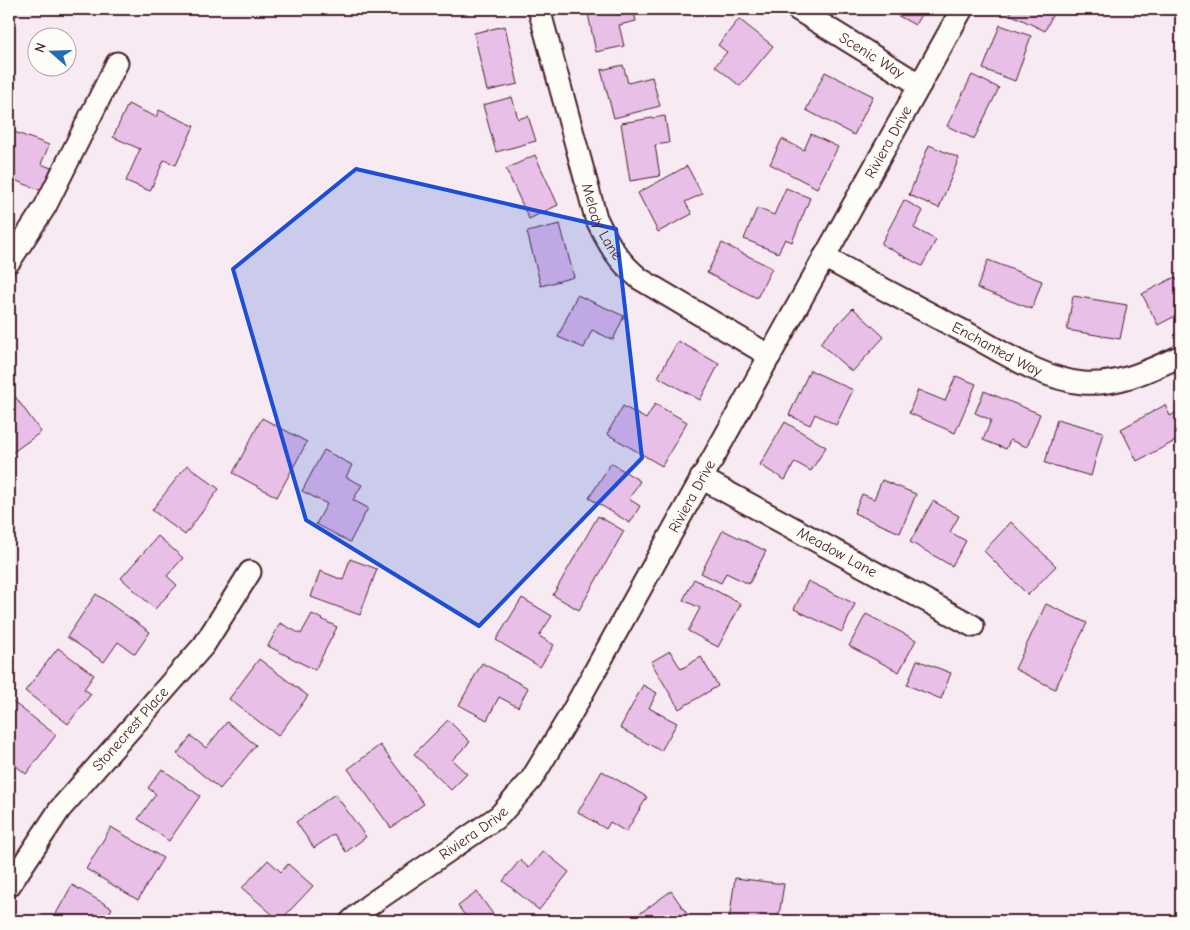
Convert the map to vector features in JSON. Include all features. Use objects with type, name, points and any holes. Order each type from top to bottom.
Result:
[{"type":"street","name":"Melody Lane","points":[[539,9],[596,218],[609,246],[622,264],[640,279],[770,356]]},
{"type":"street","name":"Scenic Way","points":[[797,9],[920,85]]},
{"type":"street","name":"Riviera Drive","points":[[351,921],[368,906],[499,816],[531,780],[571,714],[962,9]]},
{"type":"street","points":[[9,262],[45,207],[117,63]]},
{"type":"street","name":"Enchanted Way","points":[[824,258],[1001,351],[1051,375],[1069,380],[1084,383],[1115,382],[1181,356]]},
{"type":"street","name":"Meadow Lane","points":[[701,478],[973,626]]},
{"type":"street","name":"Stonecrest Place","points":[[9,886],[60,809],[204,645],[250,572]]},
{"type":"highlighted area","points":[[356,169],[616,229],[642,458],[479,626],[306,520],[233,269]]},
{"type":"building","points":[[587,9],[633,9],[636,21],[619,25],[624,46],[596,52]]},
{"type":"building","points":[[886,9],[924,9],[915,25]]},
{"type":"building","points":[[1012,9],[1055,9],[1045,31],[1010,14]]},
{"type":"building","points":[[739,19],[773,46],[740,86],[715,66],[727,52],[718,45]]},
{"type":"building","points":[[1000,25],[1031,36],[1015,81],[983,69]]},
{"type":"building","points":[[505,26],[518,84],[487,91],[474,33]]},
{"type":"building","points":[[623,65],[628,83],[652,77],[660,106],[614,118],[601,70]]},
{"type":"building","points":[[825,72],[873,96],[854,135],[806,110]]},
{"type":"building","points":[[972,75],[999,88],[974,139],[947,126]]},
{"type":"building","points":[[512,97],[518,119],[528,116],[536,141],[496,152],[483,105]]},
{"type":"building","points":[[128,104],[156,117],[159,110],[194,126],[176,165],[164,160],[150,191],[126,181],[140,149],[113,137]]},
{"type":"building","points":[[665,116],[669,143],[655,145],[660,176],[630,181],[621,123]]},
{"type":"building","points":[[9,130],[49,145],[41,164],[54,169],[45,192],[9,178]]},
{"type":"building","points":[[811,134],[838,147],[817,188],[770,164],[782,139],[804,150]]},
{"type":"building","points":[[929,145],[959,158],[939,208],[909,195]]},
{"type":"building","points":[[535,155],[558,205],[529,219],[506,169]]},
{"type":"building","points":[[687,166],[702,194],[685,202],[692,214],[658,232],[638,193]]},
{"type":"building","points":[[786,188],[810,198],[792,242],[785,239],[778,253],[744,239],[757,208],[774,215]]},
{"type":"building","points":[[904,200],[923,211],[914,228],[936,240],[922,266],[881,244]]},
{"type":"building","points":[[560,224],[574,277],[541,286],[527,232]]},
{"type":"building","points":[[722,243],[772,268],[757,298],[707,273]]},
{"type":"building","points":[[988,260],[1042,281],[1032,309],[977,288]]},
{"type":"building","points":[[1175,277],[1181,285],[1181,313],[1158,325],[1142,294]]},
{"type":"building","points":[[577,295],[624,316],[613,340],[592,330],[584,348],[558,337]]},
{"type":"building","points":[[1073,296],[1127,305],[1120,339],[1067,330]]},
{"type":"building","points":[[853,308],[884,337],[852,372],[820,343]]},
{"type":"building","points":[[678,341],[719,364],[700,400],[658,377]]},
{"type":"building","points":[[810,370],[853,390],[836,425],[815,414],[810,425],[789,415]]},
{"type":"building","points":[[956,376],[976,384],[955,433],[909,413],[918,390],[945,401]]},
{"type":"building","points":[[9,388],[41,432],[9,455]]},
{"type":"building","points":[[984,391],[1040,414],[1027,447],[1010,440],[1006,449],[983,440],[991,420],[975,413]]},
{"type":"building","points":[[655,404],[687,422],[662,466],[607,434],[623,406],[646,419]]},
{"type":"building","points":[[1165,405],[1170,416],[1181,410],[1181,438],[1137,461],[1121,429]]},
{"type":"building","points":[[262,418],[307,442],[277,497],[233,473]]},
{"type":"building","points":[[1057,419],[1103,432],[1091,476],[1045,463]]},
{"type":"building","points":[[785,422],[826,447],[811,471],[795,462],[785,480],[760,465]]},
{"type":"building","points":[[324,450],[352,465],[346,477],[362,485],[353,500],[368,508],[350,542],[316,524],[327,504],[302,491]]},
{"type":"building","points":[[611,463],[640,481],[629,499],[640,506],[630,523],[589,498]]},
{"type":"building","points":[[187,465],[219,489],[185,535],[152,510]]},
{"type":"building","points":[[882,480],[916,494],[900,533],[854,513],[862,494],[874,499]]},
{"type":"building","points":[[933,501],[959,516],[950,532],[966,541],[952,566],[910,542]]},
{"type":"building","points":[[598,516],[624,531],[579,610],[553,595]]},
{"type":"building","points":[[1011,522],[1056,566],[1028,595],[984,551]]},
{"type":"building","points":[[723,530],[766,551],[749,584],[726,573],[721,583],[701,573]]},
{"type":"building","points":[[158,536],[183,558],[167,576],[177,585],[155,609],[121,578]]},
{"type":"building","points":[[350,559],[377,569],[360,615],[311,597],[320,571],[343,580]]},
{"type":"building","points":[[694,579],[741,604],[718,647],[688,631],[700,608],[683,600]]},
{"type":"building","points":[[808,581],[855,604],[842,632],[794,609]]},
{"type":"building","points":[[96,594],[150,632],[135,654],[118,642],[104,662],[67,637]]},
{"type":"building","points":[[522,598],[552,616],[539,636],[554,645],[540,667],[496,640]]},
{"type":"building","points":[[1046,604],[1087,623],[1055,689],[1015,669]]},
{"type":"building","points":[[312,614],[337,627],[315,670],[268,646],[280,623],[301,634]]},
{"type":"building","points":[[866,614],[916,640],[899,672],[849,646]]},
{"type":"building","points":[[58,648],[94,675],[84,689],[91,694],[68,724],[25,691]]},
{"type":"building","points":[[670,651],[681,669],[701,657],[718,686],[679,709],[651,662]]},
{"type":"building","points":[[259,659],[308,696],[278,736],[229,699]]},
{"type":"building","points":[[917,660],[951,673],[941,699],[907,685]]},
{"type":"building","points":[[482,663],[528,688],[518,707],[499,697],[487,720],[459,705]]},
{"type":"building","points":[[643,685],[657,693],[649,708],[677,723],[661,751],[620,728]]},
{"type":"building","points":[[9,699],[56,735],[26,774],[9,760]]},
{"type":"building","points":[[448,720],[470,742],[452,760],[467,774],[451,790],[414,754]]},
{"type":"building","points":[[227,722],[256,745],[220,789],[177,754],[191,736],[206,748]]},
{"type":"building","points":[[380,745],[424,804],[391,828],[348,769]]},
{"type":"building","points":[[162,769],[200,796],[169,841],[138,819],[156,794],[148,788]]},
{"type":"building","points":[[602,771],[647,797],[626,832],[610,822],[606,829],[578,812]]},
{"type":"building","points":[[335,794],[366,837],[346,852],[334,834],[314,848],[296,822]]},
{"type":"building","points":[[111,827],[163,858],[138,900],[86,869]]},
{"type":"building","points":[[543,851],[569,872],[539,910],[503,881],[520,860],[529,868]]},
{"type":"building","points":[[268,860],[281,872],[288,864],[313,886],[280,921],[242,888]]},
{"type":"building","points":[[735,878],[784,884],[778,921],[729,921]]},
{"type":"building","points":[[72,885],[112,908],[105,921],[52,921]]},
{"type":"building","points":[[671,891],[692,921],[644,921],[639,914]]},
{"type":"building","points":[[477,892],[498,921],[469,921],[458,906]]}]
